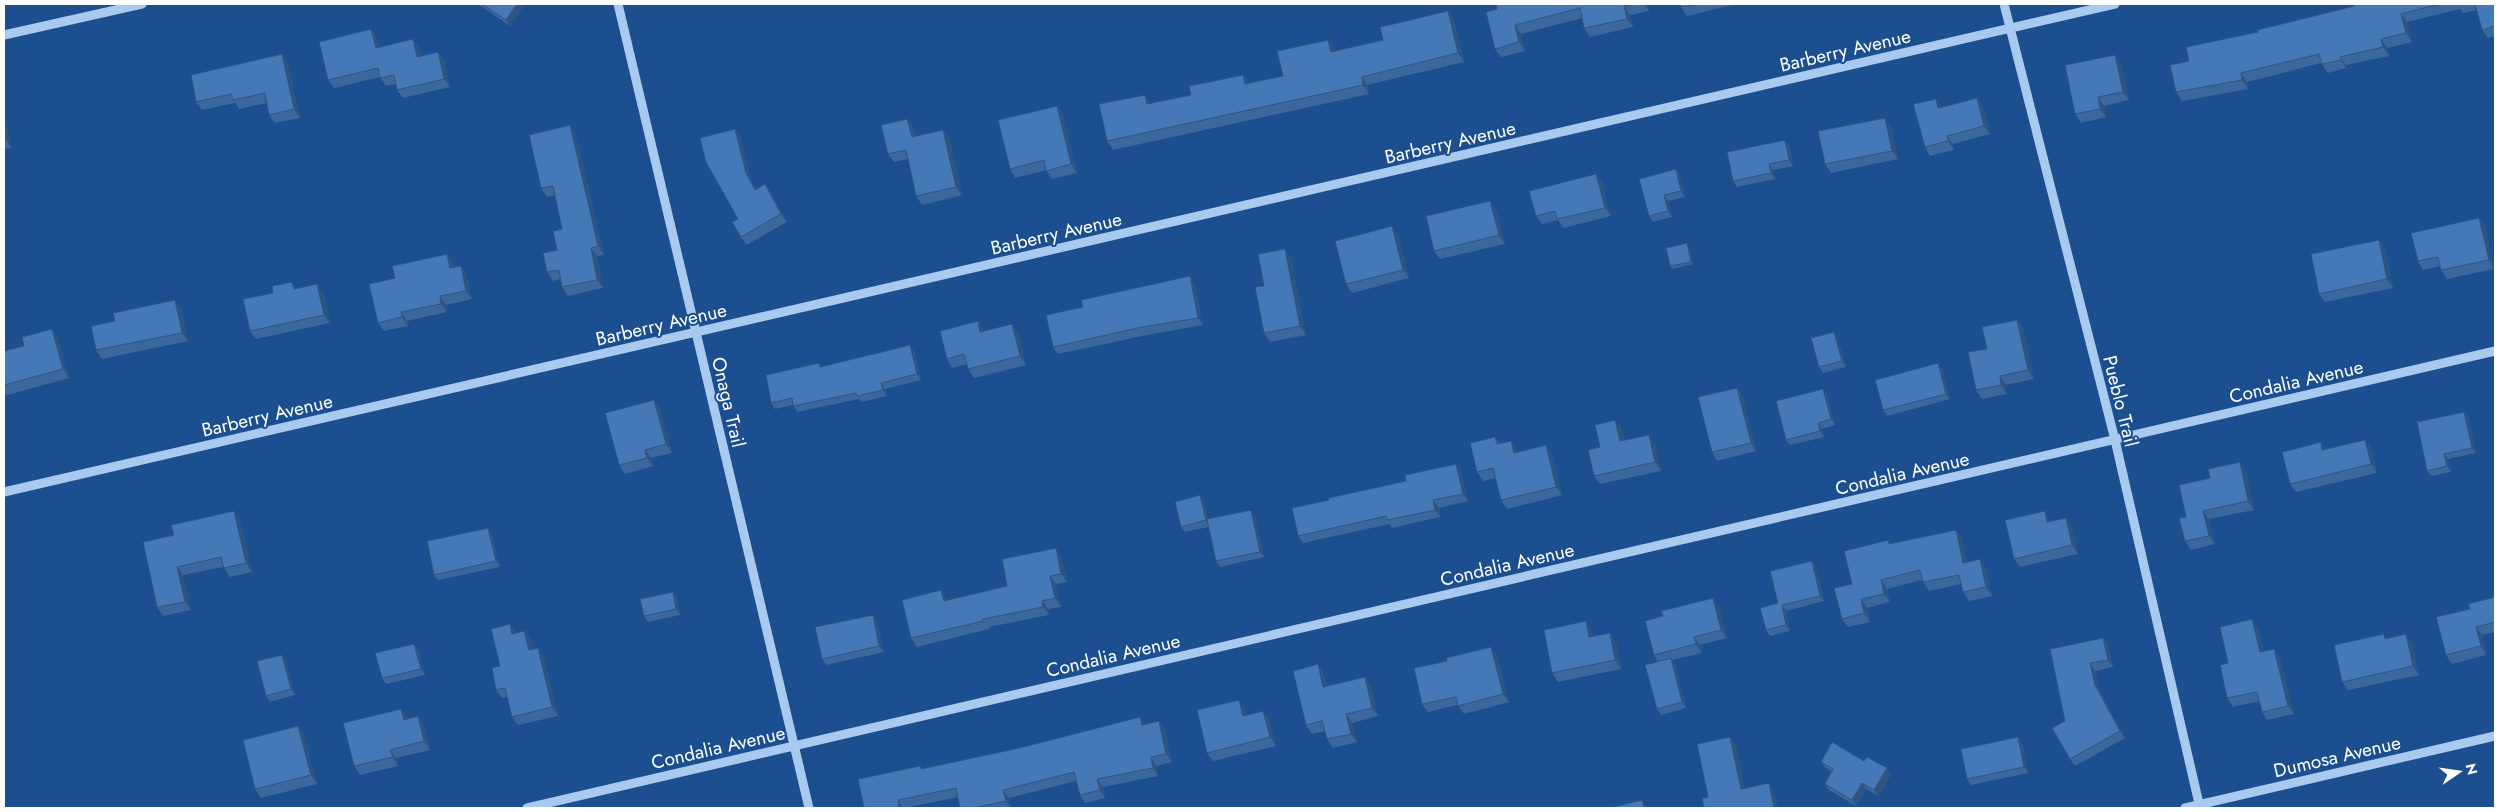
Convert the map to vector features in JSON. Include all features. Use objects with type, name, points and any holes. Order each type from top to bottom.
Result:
[{"type":"street","points":[[4,35],[142,4]]},
{"type":"street","name":"Onaga Trail","points":[[618,4],[809,808]]},
{"type":"street","name":"Pueblo Trail","points":[[2004,4],[2115,440],[2200,807]]},
{"type":"street","name":"Barberry Avenue","points":[[4,492],[2115,4]]},
{"type":"street","name":"Condalia Avenue","points":[[527,808],[2495,351]]},
{"type":"street","name":"Dumosa Avenue","points":[[2185,808],[2200,807],[2495,736]]},
{"type":"building","points":[[482,4],[517,4],[506,20]]},
{"type":"building","points":[[1496,4],[1637,4],[1624,6],[1627,19],[1584,28],[1580,8],[1515,25],[1519,42],[1495,49],[1486,12],[1497,9]]},
{"type":"building","points":[[1681,4],[1696,4],[1681,7]]},
{"type":"building","points":[[2354,4],[2439,4],[2401,14],[2406,33],[2381,39],[2383,47],[2340,57],[2341,60],[2322,64],[2319,54],[2241,73],[2242,80],[2176,92],[2170,65],[2189,61],[2186,47],[2258,32],[2257,30],[2354,6]]},
{"type":"building","points":[[2475,4],[2495,4],[2495,26],[2482,30]]},
{"type":"building","points":[[1448,11],[1458,53],[1362,77],[1363,85],[1107,141],[1099,104],[1145,95],[1147,104],[1191,95],[1189,86],[1243,75],[1245,84],[1283,76],[1277,51],[1328,40],[1331,52],[1383,40],[1380,27]]},
{"type":"building","points":[[371,29],[376,48],[413,39],[417,57],[438,52],[444,79],[397,90],[394,75],[380,78],[378,68],[328,80],[319,42]]},
{"type":"building","points":[[282,54],[294,109],[269,115],[265,93],[233,100],[231,94],[196,102],[191,75]]},
{"type":"building","points":[[2115,55],[2123,92],[2098,97],[2100,109],[2075,114],[2065,65]]},
{"type":"building","points":[[1977,98],[1984,126],[1947,136],[1948,141],[1925,147],[1913,104],[1936,99],[1938,108]]},
{"type":"building","points":[[1057,106],[1071,164],[1046,171],[1044,160],[1010,169],[998,120]]},
{"type":"building","points":[[1885,118],[1892,151],[1825,164],[1818,131]]},
{"type":"building","points":[[907,119],[912,137],[943,130],[956,187],[916,196],[906,150],[888,154],[881,125]]},
{"type":"building","points":[[570,125],[598,246],[591,248],[597,280],[562,287],[559,270],[547,272],[543,253],[557,250],[553,231],[562,229],[553,186],[541,188],[529,135]]},
{"type":"building","points":[[735,129],[746,173],[755,190],[765,184],[781,214],[741,237],[732,222],[738,219],[706,162],[700,138]]},
{"type":"building","points":[[1785,140],[1789,160],[1769,164],[1771,173],[1733,181],[1727,152]]},
{"type":"building","points":[[1676,169],[1681,191],[1664,195],[1668,211],[1649,216],[1639,179]]},
{"type":"building","points":[[1596,174],[1605,208],[1557,219],[1555,211],[1536,216],[1529,191]]},
{"type":"building","points":[[1490,201],[1499,235],[1434,251],[1426,216]]},
{"type":"building","points":[[2479,218],[2489,260],[2441,270],[2438,257],[2418,261],[2411,233]]},
{"type":"building","points":[[1392,226],[1403,270],[1346,284],[1335,241]]},
{"type":"building","points":[[2379,240],[2387,279],[2319,294],[2311,254]]},
{"type":"building","points":[[1687,243],[1691,262],[1670,266],[1666,248]]},
{"type":"building","points":[[1285,249],[1300,326],[1264,333],[1255,287],[1264,286],[1258,254]]},
{"type":"building","points":[[447,254],[450,268],[461,266],[466,291],[440,296],[441,304],[401,312],[402,317],[378,323],[369,284],[395,278],[392,266]]},
{"type":"building","points":[[1190,276],[1198,318],[1142,327],[1053,347],[1046,315],[1083,307],[1081,300]]},
{"type":"building","points":[[292,282],[294,289],[317,284],[324,315],[250,331],[243,299],[273,293],[272,286]]},
{"type":"building","points":[[175,300],[182,333],[96,350],[91,326],[115,321],[113,313]]},
{"type":"building","points":[[2017,320],[2028,370],[2000,376],[2001,385],[1976,390],[1968,352],[1987,349],[1982,327]]},
{"type":"building","points":[[978,321],[980,332],[1012,324],[1020,356],[968,369],[964,354],[947,359],[940,331]]},
{"type":"building","points":[[52,329],[63,369],[4,385],[4,351],[24,346],[22,337]]},
{"type":"building","points":[[1834,332],[1842,361],[1819,367],[1811,338]]},
{"type":"building","points":[[910,345],[917,374],[881,383],[883,390],[857,396],[856,393],[793,406],[792,398],[771,403],[766,375],[819,363],[820,367]]},
{"type":"building","points":[[1938,363],[1946,394],[1883,410],[1875,380]]},
{"type":"building","points":[[1737,388],[1751,443],[1712,452],[1698,397]]},
{"type":"building","points":[[1823,389],[1831,419],[1818,423],[1820,431],[1786,440],[1776,401]]},
{"type":"building","points":[[654,400],[666,444],[645,450],[647,458],[619,465],[605,413]]},
{"type":"building","points":[[2464,412],[2472,448],[2444,454],[2447,466],[2427,471],[2417,422]]},
{"type":"building","points":[[1615,420],[1620,441],[1649,435],[1655,462],[1594,476],[1588,450],[1600,447],[1595,425]]},
{"type":"building","points":[[1495,437],[1497,444],[1511,441],[1514,453],[1546,445],[1556,487],[1501,500],[1493,468],[1477,472],[1470,443]]},
{"type":"building","points":[[2365,440],[2371,464],[2290,484],[2282,452],[2321,442],[2322,450]]},
{"type":"building","points":[[2240,462],[2248,501],[2203,511],[2209,536],[2185,541],[2179,518],[2186,517],[2179,485],[2210,478],[2208,469]]},
{"type":"building","points":[[1456,464],[1463,494],[1433,500],[1435,510],[1387,520],[1386,516],[1298,536],[1292,508],[1406,481],[1405,475]]},
{"type":"building","points":[[1200,495],[1206,520],[1181,527],[1175,502]]},
{"type":"building","points":[[1251,510],[1260,552],[1216,561],[1207,519]]},
{"type":"building","points":[[234,511],[246,563],[224,568],[221,557],[177,567],[185,602],[157,607],[143,542],[174,535],[171,525]]},
{"type":"building","points":[[2045,511],[2047,522],[2066,518],[2072,545],[2014,559],[2005,520]]},
{"type":"building","points":[[488,528],[496,561],[434,575],[427,541]]},
{"type":"building","points":[[1956,530],[1963,563],[1980,559],[1986,587],[1963,592],[1959,575],[1923,582],[1920,570],[1881,580],[1884,594],[1861,599],[1864,613],[1842,619],[1834,588],[1852,584],[1844,551],[1888,540],[1889,544]]},
{"type":"building","points":[[1056,548],[1061,574],[1050,576],[1055,598],[1042,601],[1043,607],[983,619],[983,621],[911,638],[902,600],[941,590],[944,601],[1007,586],[1002,559]]},
{"type":"building","points":[[1812,561],[1820,596],[1782,605],[1786,625],[1766,630],[1760,608],[1778,603],[1770,571]]},
{"type":"building","points":[[673,592],[676,609],[644,616],[640,599]]},
{"type":"building","points":[[2495,597],[2495,622],[2476,627],[2481,646],[2446,655],[2436,617],[2470,609],[2468,604]]},
{"type":"building","points":[[1713,598],[1721,630],[1694,637],[1696,644],[1654,655],[1645,621],[1663,616],[1661,611]]},
{"type":"building","points":[[873,615],[879,646],[822,659],[815,627]]},
{"type":"building","points":[[2252,619],[2260,652],[2274,649],[2288,706],[2262,712],[2257,692],[2227,698],[2220,665],[2228,663],[2220,627]]},
{"type":"building","points":[[1586,621],[1589,637],[1610,633],[1615,660],[1552,673],[1544,630]]},
{"type":"building","points":[[510,624],[512,634],[524,631],[529,650],[538,648],[552,707],[512,717],[505,688],[496,690],[492,668],[500,666],[491,629]]},
{"type":"building","points":[[2384,634],[2385,639],[2406,634],[2413,666],[2342,682],[2334,645]]},
{"type":"building","points":[[2103,638],[2108,660],[2090,663],[2095,685],[2120,731],[2070,759],[2052,728],[2065,721],[2050,649]]},
{"type":"building","points":[[414,644],[421,669],[382,678],[375,653]]},
{"type":"building","points":[[1491,647],[1503,694],[1458,706],[1456,697],[1422,704],[1414,668],[1447,661],[1446,658]]},
{"type":"building","points":[[282,655],[291,689],[266,696],[257,661]]},
{"type":"building","points":[[1671,658],[1682,702],[1657,709],[1645,665]]},
{"type":"building","points":[[1318,664],[1323,687],[1365,677],[1372,708],[1346,714],[1351,734],[1327,739],[1322,721],[1306,725],[1293,671]]},
{"type":"building","points":[[1239,700],[1243,716],[1263,711],[1270,737],[1207,753],[1197,710]]},
{"type":"building","points":[[401,709],[404,720],[418,716],[424,741],[390,750],[393,757],[354,766],[343,723]]},
{"type":"building","points":[[1140,717],[1142,725],[1159,721],[1166,754],[1151,757],[1153,768],[1097,779],[1100,790],[1080,795],[1074,772],[1003,790],[1006,801],[973,808],[960,808],[956,788],[898,800],[899,808],[864,808],[858,779],[920,766],[921,769],[1019,748]]},
{"type":"building","points":[[298,726],[311,775],[255,789],[243,740]]},
{"type":"building","points":[[1730,737],[1741,789],[1769,783],[1774,808],[1704,808],[1702,798],[1708,797],[1697,744]]},
{"type":"building","points":[[2018,737],[2024,767],[1967,779],[1961,749]]},
{"type":"building","points":[[1832,742],[1864,761],[1867,757],[1887,768],[1874,790],[1862,783],[1852,800],[1825,784],[1833,769],[1821,762]]},
{"type":"building","points":[[1642,800],[1644,808],[1609,808]]}]
